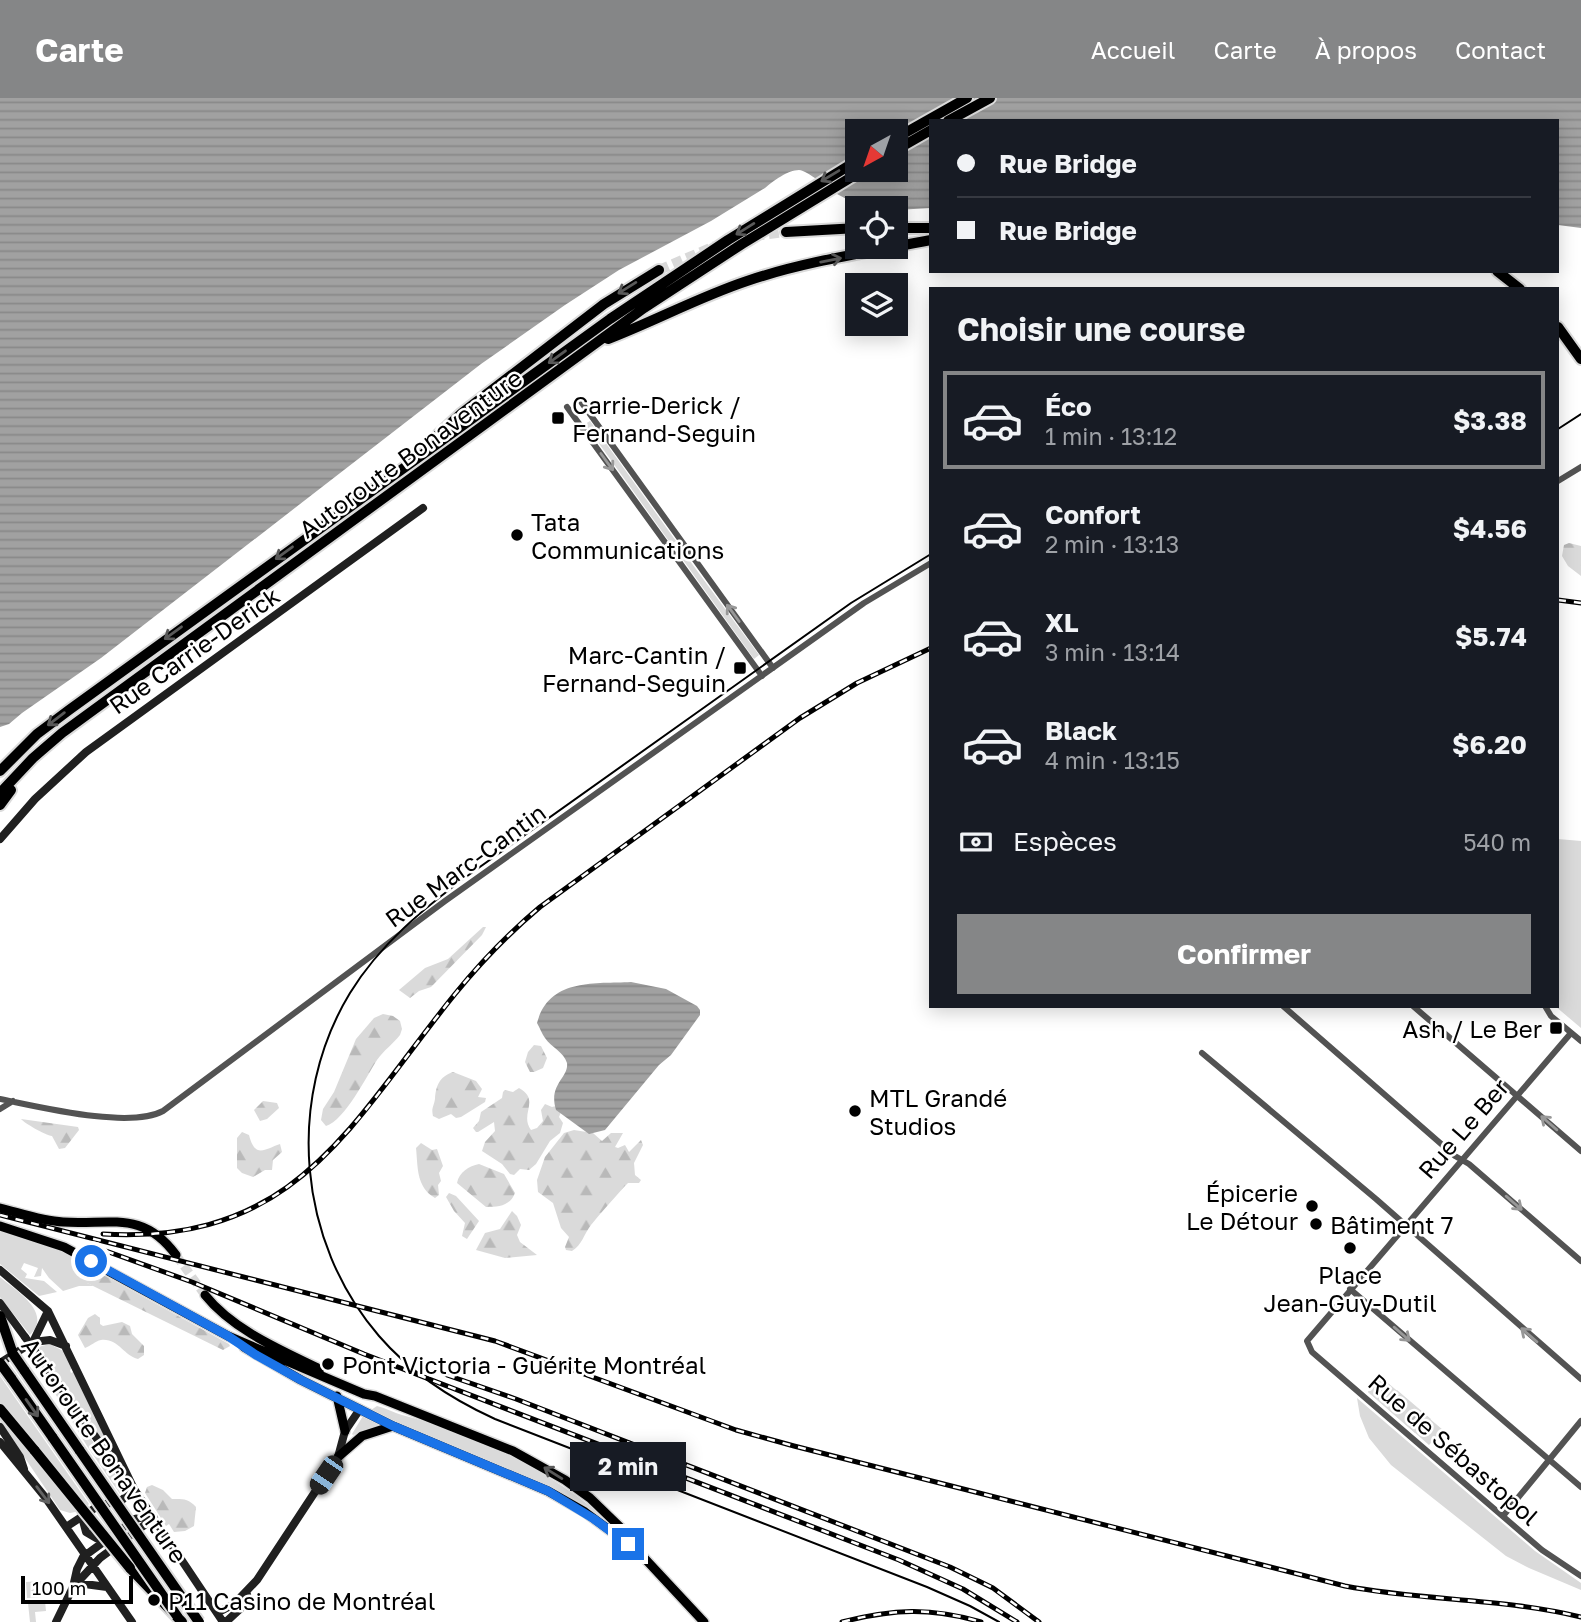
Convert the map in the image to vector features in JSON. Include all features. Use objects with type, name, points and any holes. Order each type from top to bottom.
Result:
[{"type":"highway","points":[[930,119],[967,98]]},
{"type":"highway","points":[[952,119],[990,98]]},
{"type":"highway","points":[[908,131],[929,119]]},
{"type":"highway","points":[[908,143],[929,131]]},
{"type":"highway","name":"Autoroute Bonaventure","points":[[0,793],[33,758],[62,733],[670,290],[845,170]]},
{"type":"highway","name":"Autoroute Bonaventure","points":[[0,771],[54,720],[408,463],[651,291],[806,198],[845,179]]},
{"type":"highway","points":[[908,228],[929,228]]},
{"type":"highway","points":[[786,232],[845,229]]},
{"type":"highway","points":[[593,346],[709,295],[758,277],[929,240]]},
{"type":"highway","points":[[408,463],[462,413],[622,291],[659,270]]},
{"type":"highway","points":[[1500,273],[1517,287]]},
{"type":"highway","points":[[1559,328],[1581,359]]},
{"type":"highway","points":[[0,805],[31,765],[62,733]]},
{"type":"highway","name":"Autoroute Bonaventure","points":[[0,1317],[4,1338],[13,1354],[199,1622]]},
{"type":"highway","name":"Autoroute Bonaventure","points":[[0,1363],[179,1619]]},
{"type":"highway","points":[[0,1409],[130,1568],[179,1619]]},
{"type":"main road","points":[[0,1208],[56,1222],[117,1222],[146,1227],[160,1236],[173,1255]]},
{"type":"main road","points":[[0,1226],[64,1247],[228,1336],[364,1394],[375,1396]]},
{"type":"main road","points":[[201,1294],[218,1315],[333,1394],[345,1431]]},
{"type":"main road","points":[[228,1336],[256,1355],[393,1426],[548,1491],[635,1548]]},
{"type":"main road","points":[[261,1342],[280,1348],[375,1396],[513,1451],[548,1469],[604,1511],[704,1622]]},
{"type":"main road","points":[[360,1409],[375,1396]]},
{"type":"main road","points":[[338,1457],[362,1436],[393,1426]]},
{"type":"street","points":[[579,399],[773,668]]},
{"type":"street","points":[[567,407],[762,676]]},
{"type":"street","points":[[1559,480],[1581,467]]},
{"type":"street","name":"Rue Carrie-Derick","points":[[0,839],[41,792],[93,746],[423,508]]},
{"type":"street","name":"Rue Marc-Cantin","points":[[0,1099],[125,1119],[144,1118],[163,1111],[445,901],[874,596],[929,564]]},
{"type":"street","points":[[1285,1008],[1581,1261]]},
{"type":"street","points":[[1419,1008],[1581,1151]]},
{"type":"street","points":[[1546,1008],[1551,1016],[1581,1041]]},
{"type":"street","name":"Rue Le Ber","points":[[1307,1346],[1309,1336],[1571,1033]]},
{"type":"street","points":[[1202,1053],[1581,1379]]},
{"type":"street","points":[[0,1109],[13,1101]]},
{"type":"street","points":[[0,1270],[48,1311],[134,1489]]},
{"type":"street","points":[[1350,1289],[1581,1487]]},
{"type":"street","points":[[0,1303],[34,1346],[224,1622],[241,1608]]},
{"type":"street","points":[[34,1346],[48,1311]]},
{"type":"street","points":[[0,1363],[53,1340],[66,1346]]},
{"type":"street","name":"Rue de Sébastopol","points":[[1307,1346],[1547,1554],[1581,1576]]},
{"type":"street","points":[[239,1622],[241,1608],[248,1592],[338,1457],[345,1431],[360,1409]]},
{"type":"street","points":[[1503,1517],[1581,1421]]},
{"type":"street","points":[[0,1427],[20,1457],[25,1472]]},
{"type":"street","points":[[0,1442],[66,1527],[132,1622]]},
{"type":"street","points":[[66,1527],[98,1506],[122,1500],[134,1489]]},
{"type":"street","points":[[82,1517],[86,1532],[103,1542]]},
{"type":"street","points":[[75,1585],[77,1569],[85,1555],[135,1519],[153,1517]]},
{"type":"street","points":[[56,1622],[75,1585],[92,1565],[153,1517]]},
{"type":"street","points":[[75,1585],[107,1587]]},
{"type":"street","points":[[217,1613],[231,1607],[248,1592]]},
{"type":"green space","points":[[590,421],[676,541],[671,544],[585,424]]},
{"type":"green space","points":[[1569,543],[1581,546],[1581,576],[1568,566],[1562,556],[1564,545]]},
{"type":"green space","points":[[687,557],[759,655],[754,659],[683,560]]},
{"type":"green space","points":[[1559,839],[1581,841],[1581,1028],[1557,1008]]},
{"type":"green space","points":[[486,927],[482,935],[431,987],[410,998],[399,990],[425,968],[448,959]]},
{"type":"green space","points":[[383,1014],[400,1021],[400,1035],[377,1060],[348,1107],[326,1126],[321,1120],[323,1109],[334,1092],[356,1039],[374,1018]]},
{"type":"green space","points":[[534,1045],[541,1046],[547,1058],[543,1068],[530,1072],[525,1062]]},
{"type":"green space","points":[[453,1072],[476,1081],[482,1089],[478,1097],[486,1098],[485,1102],[461,1117],[456,1118],[451,1114],[439,1119],[432,1113],[436,1090],[441,1079]]},
{"type":"green space","points":[[519,1088],[528,1097],[527,1118],[531,1130],[543,1121],[541,1110],[545,1104],[556,1106],[561,1112],[559,1117],[563,1123],[560,1133],[550,1141],[536,1164],[529,1170],[520,1169],[514,1175],[482,1151],[485,1142],[495,1131],[494,1122],[478,1132],[473,1128],[479,1121],[481,1112],[502,1098],[505,1090],[513,1092]]},
{"type":"green space","points":[[263,1101],[277,1103],[279,1108],[267,1119],[260,1121],[254,1110]]},
{"type":"green space","points":[[21,1119],[78,1127],[79,1130],[65,1148],[59,1149],[52,1136]]},
{"type":"green space","points":[[574,1130],[593,1133],[602,1141],[611,1133],[623,1133],[615,1147],[625,1145],[629,1152],[641,1140],[643,1145],[634,1163],[635,1175],[641,1180],[639,1183],[628,1183],[624,1187],[572,1251],[566,1250],[569,1237],[561,1228],[553,1203],[538,1192],[537,1180],[545,1157],[564,1133]]},
{"type":"green space","points":[[242,1132],[249,1135],[257,1150],[280,1144],[282,1152],[273,1160],[272,1170],[265,1170],[253,1177],[237,1168],[237,1138]]},
{"type":"green space","points":[[421,1143],[432,1150],[437,1149],[443,1166],[439,1173],[439,1195],[435,1198],[424,1188],[419,1176],[416,1148]]},
{"type":"green space","points":[[479,1164],[504,1174],[515,1193],[507,1203],[486,1207],[457,1183],[465,1170]]},
{"type":"green space","points":[[449,1193],[456,1196],[479,1221],[467,1239],[462,1236],[465,1223],[446,1197]]},
{"type":"green space","points":[[512,1211],[521,1225],[517,1235],[520,1242],[537,1255],[505,1258],[476,1250],[485,1233],[500,1229]]},
{"type":"green space","points":[[0,1229],[55,1248],[91,1268],[87,1283],[94,1286],[79,1286],[63,1291],[42,1268],[41,1276],[34,1277],[38,1268],[24,1263],[21,1269],[27,1274],[25,1278],[44,1281],[57,1292],[39,1296],[0,1264]]},
{"type":"green space","points":[[91,1268],[230,1346],[223,1350],[87,1283]]},
{"type":"green space","points":[[0,1277],[23,1295],[35,1310],[36,1326],[30,1335],[0,1297]]},
{"type":"green space","points":[[95,1314],[103,1326],[122,1322],[130,1326],[132,1334],[144,1346],[144,1355],[138,1359],[133,1357],[107,1340],[85,1348],[78,1335],[88,1318]]},
{"type":"green space","points":[[50,1344],[65,1352],[73,1368],[71,1373],[75,1371],[109,1447],[107,1448],[38,1347]]},
{"type":"green space","points":[[32,1353],[120,1481],[123,1488],[120,1494],[87,1446]]},
{"type":"green space","points":[[0,1376],[89,1504],[87,1506],[0,1402]]},
{"type":"green space","points":[[1381,1377],[1443,1430],[1429,1445],[1368,1392]]},
{"type":"green space","points":[[1381,1377],[1389,1384],[1387,1395],[1392,1395],[1397,1390],[1431,1419],[1428,1425],[1415,1433],[1368,1392]]},
{"type":"green space","points":[[1357,1398],[1535,1551],[1581,1583],[1581,1590],[1506,1556],[1391,1465],[1369,1438],[1360,1416]]},
{"type":"green space","points":[[377,1406],[489,1445],[568,1490],[616,1528],[540,1483],[405,1427],[371,1410]]},
{"type":"green space","points":[[0,1416],[80,1511],[70,1513],[60,1510],[0,1421]]},
{"type":"green space","points":[[363,1416],[381,1425],[353,1435],[352,1434]]},
{"type":"green space","points":[[152,1485],[163,1490],[172,1499],[193,1504],[196,1507],[194,1526],[185,1531],[174,1532],[169,1524],[166,1526],[145,1493],[147,1487]]},
{"type":"green space","points":[[41,1581],[43,1597],[27,1598],[26,1582]]},
{"type":"green space","points":[[45,1601],[46,1611],[35,1612],[36,1622],[30,1622],[28,1603]]},
{"type":"shaded area","points":[[0,98],[1581,98],[1581,228],[1559,225],[1559,119],[929,119],[929,208],[908,209],[908,196],[845,196],[845,198],[803,171],[790,172],[711,221],[619,270],[481,364],[101,658],[9,724],[0,727]]},
{"type":"shaded area","points":[[631,982],[666,989],[697,1006],[700,1015],[671,1055],[659,1065],[605,1130],[589,1134],[556,1110],[556,1088],[565,1073],[567,1063],[545,1038],[537,1023],[543,1008],[562,991],[588,984]]},
{"type":"tunnel","points":[[754,236],[786,232]]},
{"type":"tunnel","points":[[659,270],[715,246]]},
{"type":"tunnel","points":[[176,1255],[205,1295]]},
{"type":"tram line","points":[[1559,428],[1581,414]]},
{"type":"tram line","points":[[929,555],[851,603],[470,874],[404,928],[362,975],[329,1035],[316,1079],[309,1124],[310,1169],[317,1214],[331,1258],[352,1299],[391,1349],[447,1394],[495,1419],[927,1587],[999,1622]]},
{"type":"railway","points":[[1559,600],[1581,603]]},
{"type":"railway","points":[[103,1234],[170,1232],[225,1219],[272,1197],[312,1167],[349,1130],[465,982],[485,959],[540,907],[800,718],[857,683],[929,649]]},
{"type":"railway","points":[[0,1215],[495,1341],[736,1430],[794,1446],[1345,1586],[1522,1606],[1581,1617]]},
{"type":"railway","points":[[106,1251],[192,1282],[364,1354],[899,1560],[963,1589],[1017,1622]]},
{"type":"railway","points":[[447,1375],[516,1399],[950,1567],[993,1588],[1039,1622]]},
{"type":"railway","points":[[842,1622],[895,1612],[928,1612],[981,1622]]},
{"type":"place","name":"Carrie-Derick / Fernand-Seguin","points":[[558,418]]},
{"type":"place","name":"Tata Communications","points":[[517,535]]},
{"type":"place","name":"Marc-Cantin / Fernand-Seguin","points":[[740,668]]},
{"type":"place","name":"Ash / Le Ber","points":[[1556,1028]]},
{"type":"place","name":"MTL Grandé Studios","points":[[855,1111]]},
{"type":"place","name":"Épicerie Le Détour","points":[[1312,1206]]},
{"type":"place","name":"Bâtiment 7","points":[[1316,1224]]},
{"type":"place","name":"Place Jean-Guy-Dutil","points":[[1350,1248]]},
{"type":"place","name":"Pont Victoria - Guérite Montréal","points":[[328,1364]]},
{"type":"place","name":"P11 Casino de Montréal","points":[[154,1600]]},
{"type":"route","points":[[91,1261],[228,1336],[301,1380],[393,1426],[548,1491],[576,1507],[628,1544]]}]
